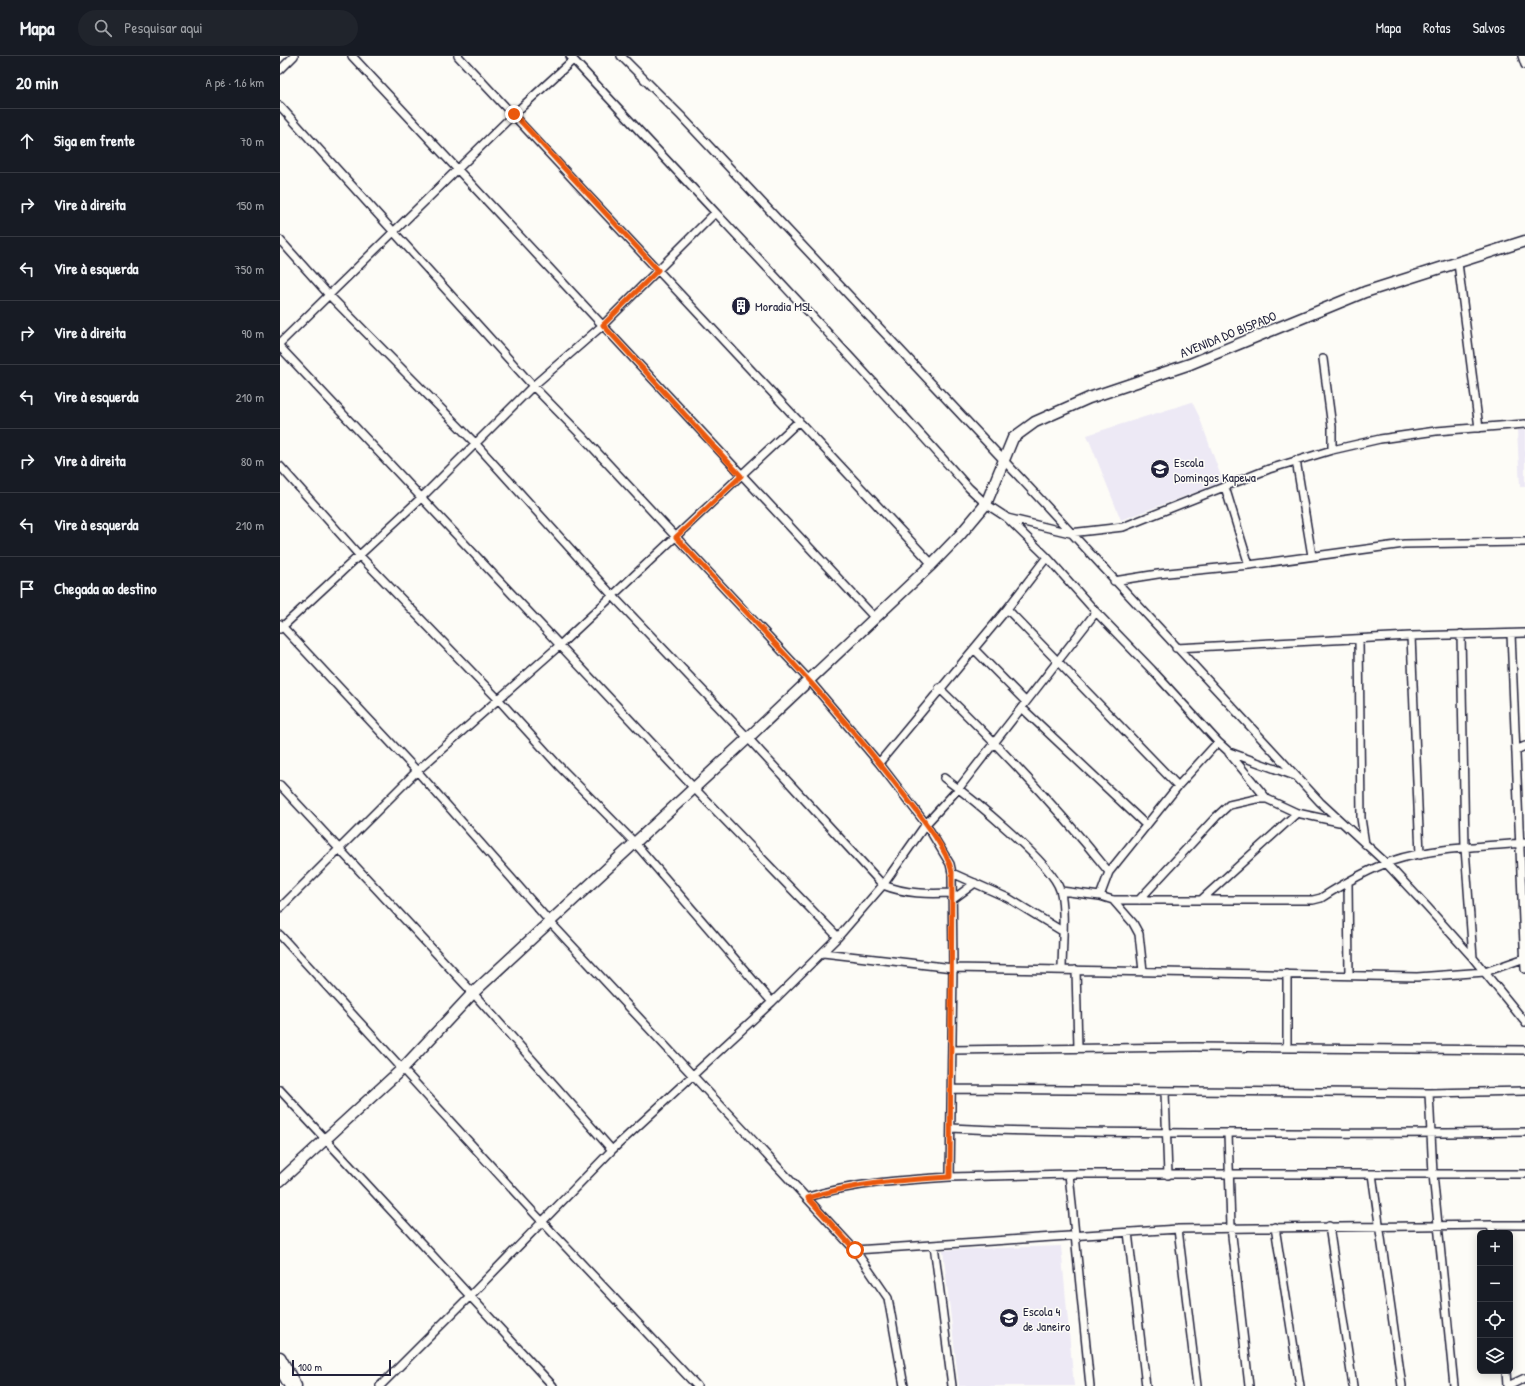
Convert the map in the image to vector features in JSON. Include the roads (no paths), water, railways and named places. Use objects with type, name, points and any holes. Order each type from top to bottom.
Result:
[{"type":"main road","name":"AVENIDA DO BISPADO","points":[[280,1181],[403,1068],[473,993],[748,738],[932,564],[960,535],[986,504],[1013,438],[1035,422],[1089,398],[1190,364],[1365,292],[1525,240]]},
{"type":"main road","points":[[280,1357],[296,1386]]},
{"type":"street","points":[[280,70],[294,56]]},
{"type":"street","points":[[352,56],[603,325],[741,476],[875,618]]},
{"type":"street","points":[[458,56],[514,114],[932,564]]},
{"type":"street","points":[[620,56],[681,116],[1004,460],[1176,648],[1339,822],[1386,863],[1473,958],[1523,1018]]},
{"type":"street","points":[[1522,56],[1525,65]]},
{"type":"street","points":[[280,343],[571,58],[860,366],[986,504],[1006,517],[1047,557],[1096,612],[1229,752],[1267,799]]},
{"type":"street","points":[[280,106],[533,386],[809,680],[879,763],[926,824],[950,864],[952,872],[953,968],[950,1177]]},
{"type":"street","points":[[715,213],[603,325],[533,386],[421,498],[281,627],[417,771],[550,922],[855,1250],[888,1298],[904,1386]]},
{"type":"street","points":[[280,240],[329,295],[476,443],[612,596],[748,738],[883,886],[900,892],[952,896],[975,883]]},
{"type":"street","points":[[1458,263],[1479,428]]},
{"type":"street","points":[[280,347],[694,788],[838,937]]},
{"type":"street","points":[[1323,359],[1332,427],[1332,450]]},
{"type":"street","points":[[280,908],[338,848],[417,771],[560,645],[799,420]]},
{"type":"street","points":[[1006,517],[1070,533],[1123,527],[1269,469],[1332,450],[1380,439],[1525,424]]},
{"type":"street","points":[[1296,460],[1312,556]]},
{"type":"street","points":[[280,466],[359,555],[498,699],[558,765],[635,843],[772,1002]]},
{"type":"street","points":[[1225,486],[1249,564]]},
{"type":"street","points":[[1114,581],[1186,570],[1249,564],[1404,544],[1525,542]]},
{"type":"street","points":[[879,763],[939,688],[974,649],[1047,557]]},
{"type":"street","points":[[1007,608],[1178,786]]},
{"type":"street","points":[[380,1386],[471,1296],[612,1150],[772,1002],[838,937],[883,886],[926,824],[959,788],[1096,612]]},
{"type":"street","points":[[1176,648],[1359,640],[1411,636],[1525,633]]},
{"type":"street","points":[[1461,634],[1465,848],[1473,958]]},
{"type":"street","points":[[1511,634],[1522,843],[1525,969]]},
{"type":"street","points":[[1411,636],[1420,855]]},
{"type":"street","points":[[1359,640],[1361,818],[1365,844]]},
{"type":"street","points":[[974,649],[1024,705],[1146,824]]},
{"type":"street","points":[[939,688],[995,742],[1077,832],[1109,872]]},
{"type":"street","points":[[1100,896],[1109,872],[1146,824],[1218,742]]},
{"type":"street","points":[[1516,750],[1525,746]]},
{"type":"street","points":[[1229,752],[1297,776]]},
{"type":"street","points":[[944,778],[959,788],[1020,841],[1057,882],[1061,891],[1062,970]]},
{"type":"street","points":[[280,785],[473,993],[612,1150]]},
{"type":"street","points":[[1139,900],[1229,805],[1256,799],[1267,799],[1297,813],[1339,822]]},
{"type":"street","points":[[1201,900],[1297,813]]},
{"type":"street","points":[[1061,891],[1100,896],[1113,900],[1313,900],[1321,898],[1348,882],[1386,863],[1420,855],[1465,848],[1522,843]]},
{"type":"street","points":[[952,872],[1008,898],[1062,931]]},
{"type":"street","points":[[1348,882],[1349,975]]},
{"type":"street","points":[[1113,900],[1139,934],[1143,971]]},
{"type":"street","points":[[280,936],[697,1386]]},
{"type":"street","points":[[823,953],[953,968],[1417,977],[1485,972],[1524,958]]},
{"type":"street","points":[[1076,970],[1078,1048]]},
{"type":"street","points":[[1287,974],[1287,1048]]},
{"type":"street","points":[[952,1050],[1078,1048],[1525,1050]]},
{"type":"street","points":[[952,1089],[1429,1094],[1525,1091]]},
{"type":"street","points":[[280,1090],[553,1386]]},
{"type":"street","points":[[1165,1092],[1168,1175]]},
{"type":"street","points":[[1429,1094],[1433,1174],[1454,1386]]},
{"type":"street","points":[[951,1128],[1001,1131],[1166,1133],[1430,1134],[1525,1132]]},
{"type":"street","points":[[1228,1133],[1231,1227],[1250,1386]]},
{"type":"street","points":[[808,1198],[834,1189],[875,1182],[950,1177],[1069,1174],[1525,1174]]},
{"type":"street","points":[[1069,1174],[1090,1386]]},
{"type":"street","points":[[1372,1174],[1402,1386]]},
{"type":"street","points":[[855,1250],[1178,1228],[1379,1226],[1492,1229],[1525,1225]]},
{"type":"street","points":[[1329,1226],[1353,1386]]},
{"type":"street","points":[[1274,1227],[1300,1386]]},
{"type":"street","points":[[1178,1228],[1197,1386]]},
{"type":"street","points":[[1128,1232],[1146,1386]]},
{"type":"street","points":[[934,1245],[952,1386]]},
{"type":"street","points":[[280,1372],[288,1386]]},
{"type":"street","points":[[1506,1374],[1507,1386],[1525,1378]]},
{"type":"place","name":"Moradia MSL","points":[[741,306]]},
{"type":"place","name":"Escola Domingos Kapewa","points":[[1160,469]]},
{"type":"place","name":"Escola 4 de Janeiro","points":[[1009,1318]]}]
